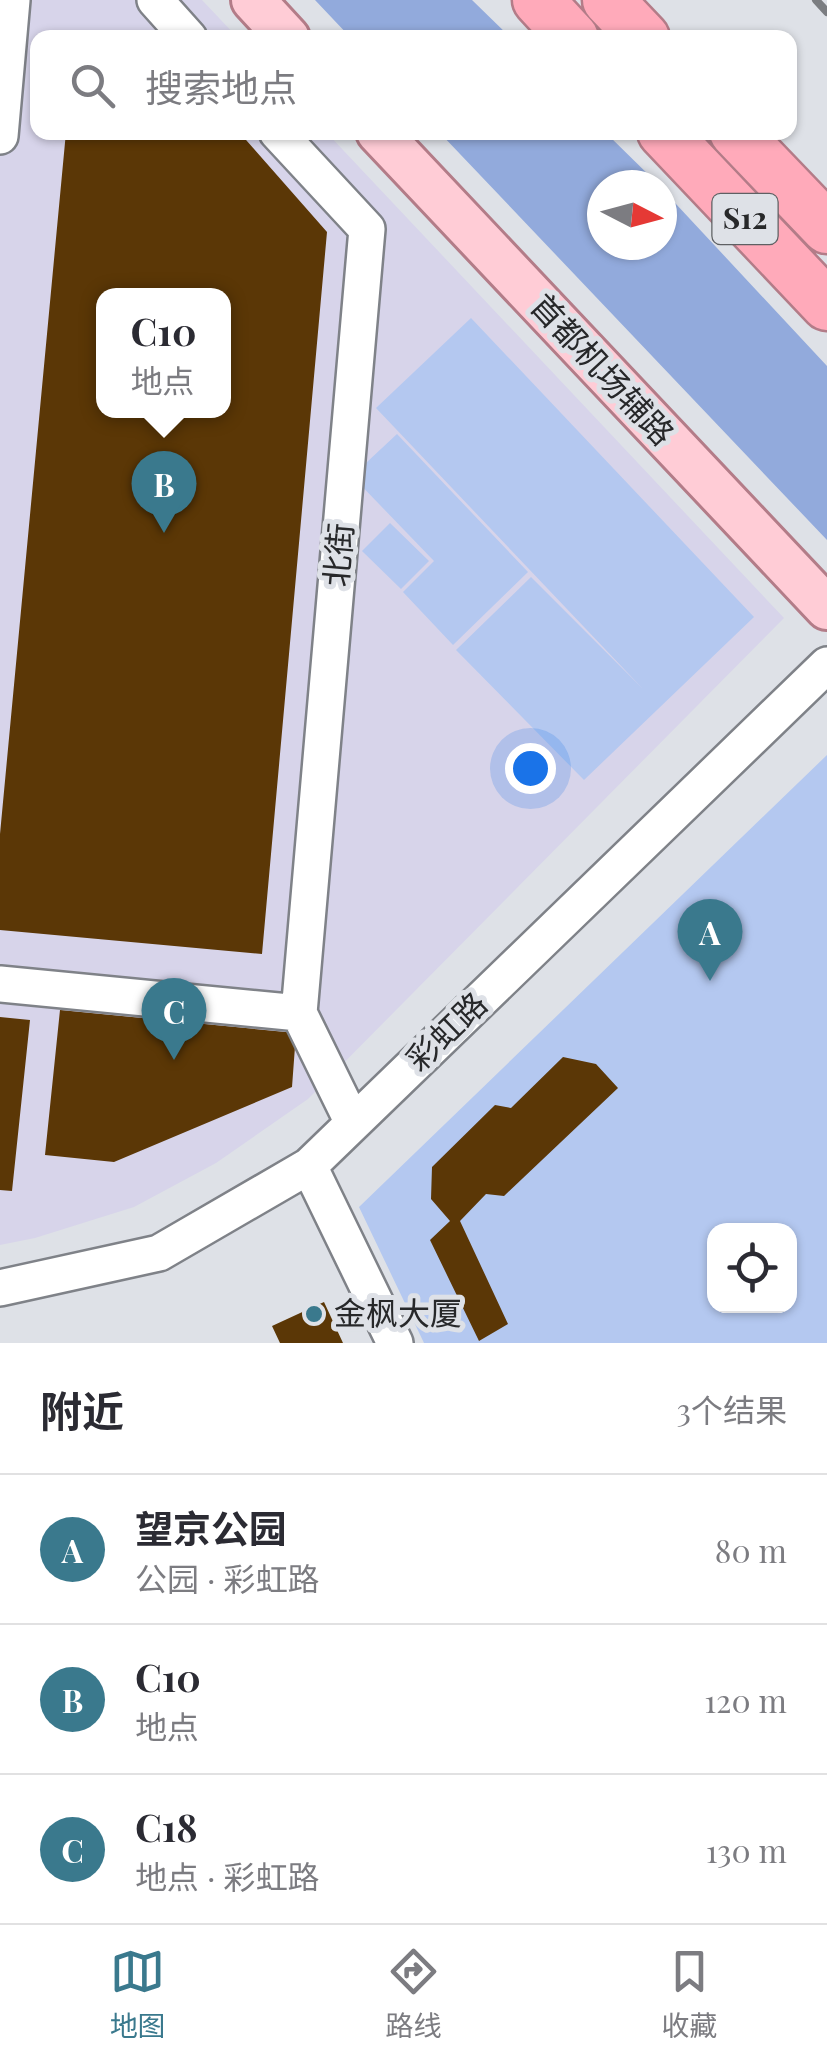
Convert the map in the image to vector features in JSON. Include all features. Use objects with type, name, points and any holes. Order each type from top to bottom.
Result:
[{"type":"highway","points":[[538,0],[566,30]]},
{"type":"highway","points":[[608,0],[636,30]]},
{"type":"highway","name":"S12","points":[[671,140],[827,306]]},
{"type":"highway","name":"S12","points":[[744,140],[827,228]]},
{"type":"main road","points":[[253,0],[281,30]]},
{"type":"main road","name":"首都机场辅路","points":[[386,140],[827,608]]},
{"type":"street","points":[[0,136],[12,0]]},
{"type":"street","points":[[155,0],[183,30]]},
{"type":"street","name":"北街","points":[[285,140],[367,229],[299,1013]]},
{"type":"street","name":"彩虹路","points":[[0,1288],[159,1254],[309,1166],[827,665]]},
{"type":"street","points":[[0,984],[299,1013],[353,1123]]},
{"type":"street","points":[[309,1166],[395,1343]]},
{"type":"shaded area","points":[[0,0],[202,0],[230,30],[30,30],[30,140],[334,140],[784,618],[308,1099],[216,1163],[134,1207],[0,1245]]},
{"type":"shaded area","points":[[315,0],[472,0],[503,30],[343,30]]},
{"type":"shaded area","points":[[447,140],[613,140],[644,170],[587,170],[587,260],[677,260],[677,205],[827,366],[827,540]]},
{"type":"shaded area","points":[[471,318],[754,617],[584,780],[456,650],[531,577],[643,689],[376,408]]},
{"type":"shaded area","points":[[397,434],[528,572],[453,645],[403,592],[434,561],[352,476]]},
{"type":"shaded area","points":[[390,523],[429,561],[401,589],[362,551]]},
{"type":"shaded area","points":[[827,755],[827,1343],[424,1343],[359,1207]]},
{"type":"building","points":[[65,140],[246,140],[327,232],[262,954],[0,930],[0,834]]},
{"type":"building","points":[[60,1010],[296,1033],[292,1087],[114,1162],[45,1155]]},
{"type":"building","points":[[0,1017],[30,1020],[12,1191],[0,1190]]},
{"type":"building","points":[[563,1057],[596,1064],[618,1088],[504,1196],[486,1194],[460,1221],[508,1324],[479,1341],[430,1240],[450,1221],[431,1199],[432,1167],[495,1105],[511,1108]]},
{"type":"building","name":"金枫大厦","points":[[324,1302],[343,1343],[280,1343],[272,1326]]},
{"type":"railway","points":[[816,0],[827,12]]},
{"type":"place","name":"C10","points":[[164,533]]},
{"type":"place","name":"望京公园","points":[[710,981]]},
{"type":"place","name":"C18","points":[[174,1060]]},
{"type":"place","name":"金枫大厦","points":[[314,1314]]}]
